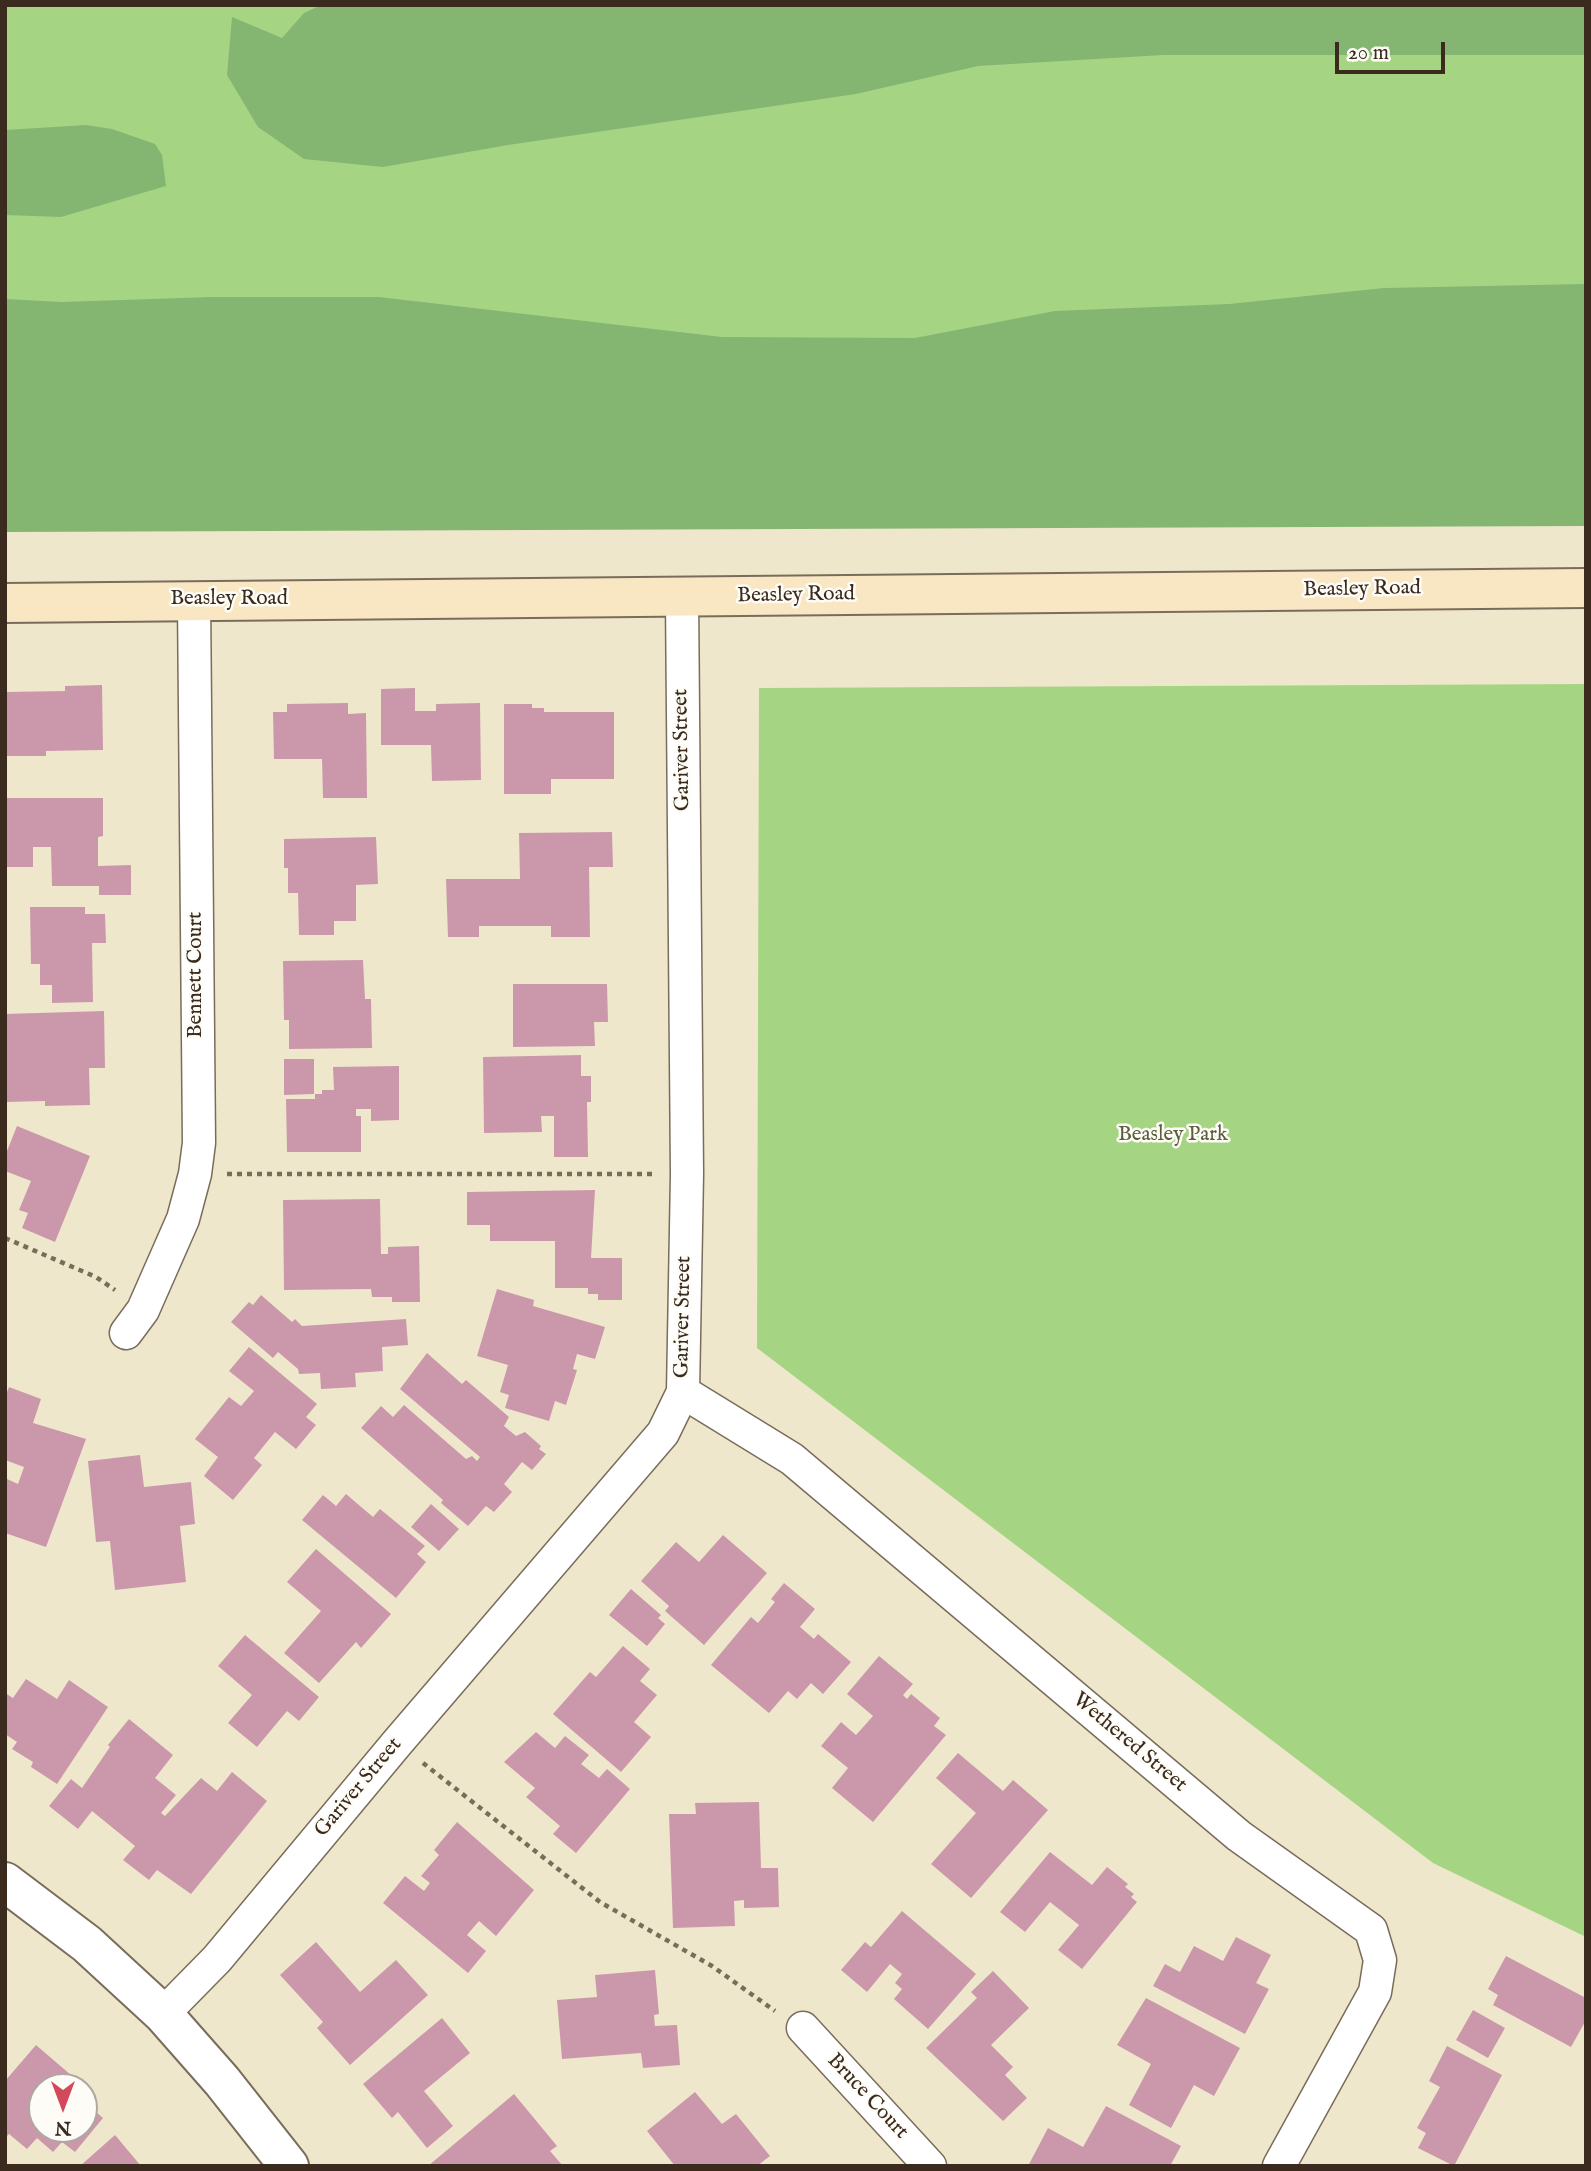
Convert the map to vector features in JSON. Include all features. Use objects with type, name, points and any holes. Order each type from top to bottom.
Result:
[{"type":"main road","name":"Beasley Road","points":[[5,603],[194,613],[682,608],[1586,588]]},
{"type":"main road","name":"Beasley Road","points":[[682,608],[1586,613]]},
{"type":"main road","name":"Beasley Road","points":[[5,627],[194,613]]},
{"type":"street","name":"Gariver Street","points":[[163,2014],[217,1959],[397,1742],[663,1433],[683,1392],[687,1174],[682,608]]},
{"type":"street","name":"Bennett Court","points":[[135,1321],[183,1219],[195,1174],[199,1143],[194,613]]},
{"type":"street","name":"Wethered Street","points":[[683,1392],[792,1459],[1240,1836],[1371,1930],[1380,1960],[1375,1992],[1279,2166]]},
{"type":"street","points":[[5,1882],[87,1944],[163,2014],[222,2081],[289,2166]]},
{"type":"street","name":"Bruce Court","points":[[803,2028],[930,2166]]},
{"type":"path","points":[[195,1174],[687,1174]]},
{"type":"path","points":[[5,1238],[96,1277],[135,1321]]},
{"type":"path","points":[[397,1742],[600,1902],[712,1966],[758,2001],[803,2028]]},
{"type":"green space","points":[[5,5],[1586,5],[1586,524],[5,527]]},
{"type":"green space","points":[[321,5],[1586,5],[1586,55],[1163,55],[978,66],[856,94],[508,145],[383,167],[304,159],[258,127],[227,75],[232,17],[282,38],[304,13]]},
{"type":"green space","points":[[86,125],[112,129],[155,144],[162,155],[166,186],[61,217],[5,215],[5,130]]},
{"type":"green space","points":[[1586,284],[1586,526],[5,532],[5,299],[62,302],[211,297],[379,297],[722,337],[915,338],[1055,311],[1229,304],[1384,288]]},
{"type":"green space","name":"Beasley Park","points":[[1586,684],[1586,1937],[1433,1863],[757,1348],[759,688]]},
{"type":"building","points":[[102,685],[103,750],[46,751],[46,756],[5,756],[5,692],[65,691],[65,686]]},
{"type":"building","points":[[415,688],[415,711],[436,711],[436,704],[480,703],[481,780],[432,781],[431,745],[381,745],[381,689]]},
{"type":"building","points":[[348,703],[348,714],[366,713],[367,798],[323,798],[322,759],[274,759],[273,712],[287,712],[287,704]]},
{"type":"building","points":[[504,704],[532,704],[532,708],[544,708],[544,712],[614,712],[614,779],[551,779],[551,794],[504,794]]},
{"type":"building","points":[[5,798],[103,798],[103,836],[98,837],[98,866],[131,865],[131,895],[99,895],[99,886],[52,886],[51,847],[33,847],[33,867],[5,867]]},
{"type":"building","points":[[612,832],[613,867],[589,867],[590,937],[551,937],[551,926],[479,926],[479,937],[448,937],[446,879],[520,879],[519,833]]},
{"type":"building","points":[[376,837],[378,884],[356,885],[356,921],[334,921],[334,935],[299,935],[298,893],[288,893],[288,868],[284,868],[284,839]]},
{"type":"building","points":[[30,907],[85,907],[85,914],[105,914],[106,943],[92,943],[93,1002],[52,1003],[52,985],[40,985],[40,964],[31,964]]},
{"type":"building","points":[[363,960],[365,999],[371,999],[372,1048],[289,1049],[289,1020],[284,1020],[283,961]]},
{"type":"building","points":[[513,984],[607,984],[608,1022],[594,1022],[595,1046],[513,1047]]},
{"type":"building","points":[[104,1011],[105,1068],[89,1068],[90,1105],[45,1106],[45,1101],[6,1102],[5,1014]]},
{"type":"building","points":[[581,1055],[581,1076],[591,1076],[591,1102],[587,1102],[588,1157],[554,1157],[554,1116],[541,1116],[542,1132],[484,1133],[483,1057]]},
{"type":"building","points":[[284,1059],[314,1059],[314,1094],[284,1095]]},
{"type":"building","points":[[399,1066],[399,1120],[371,1121],[371,1109],[356,1109],[356,1116],[361,1116],[361,1152],[287,1152],[286,1099],[315,1099],[315,1094],[322,1094],[322,1090],[334,1090],[333,1067]]},
{"type":"building","points":[[17,1126],[90,1156],[55,1242],[22,1228],[28,1213],[19,1210],[31,1181],[5,1171],[5,1156]]},
{"type":"building","points":[[595,1190],[591,1258],[622,1258],[622,1300],[598,1300],[598,1294],[588,1294],[588,1288],[555,1288],[555,1241],[490,1241],[490,1225],[467,1225],[467,1192]]},
{"type":"building","points":[[380,1199],[381,1254],[388,1254],[388,1247],[419,1246],[420,1302],[392,1302],[392,1297],[372,1297],[371,1289],[284,1290],[283,1200]]},
{"type":"building","points":[[497,1289],[534,1300],[533,1306],[605,1327],[595,1359],[577,1354],[573,1369],[577,1370],[566,1405],[555,1401],[549,1421],[505,1408],[509,1395],[500,1392],[508,1365],[477,1356]]},
{"type":"building","points":[[261,1295],[292,1322],[295,1319],[302,1326],[406,1319],[408,1345],[382,1347],[383,1371],[355,1373],[356,1387],[321,1389],[320,1373],[299,1374],[298,1369],[278,1352],[273,1358],[231,1322],[249,1302],[253,1305]]},
{"type":"building","points":[[249,1347],[317,1404],[306,1417],[316,1425],[296,1449],[275,1432],[254,1458],[262,1465],[233,1500],[204,1476],[218,1457],[195,1439],[229,1397],[241,1406],[254,1391],[229,1371]]},
{"type":"building","points":[[427,1353],[462,1384],[466,1380],[509,1417],[504,1426],[516,1436],[525,1432],[546,1454],[532,1470],[522,1462],[504,1484],[512,1492],[494,1512],[486,1506],[468,1526],[441,1503],[443,1500],[361,1428],[381,1406],[393,1417],[404,1405],[466,1459],[472,1456],[477,1461],[480,1457],[400,1389]]},
{"type":"building","points":[[9,1387],[41,1399],[33,1423],[86,1439],[46,1547],[5,1533],[5,1483],[7,1479],[18,1484],[24,1467],[5,1460],[5,1397]]},
{"type":"building","points":[[140,1455],[144,1487],[191,1482],[195,1524],[180,1526],[186,1582],[115,1590],[110,1541],[96,1542],[88,1461]]},
{"type":"building","points":[[346,1494],[373,1517],[380,1509],[425,1546],[417,1554],[426,1562],[396,1598],[302,1520],[323,1495],[336,1506]]},
{"type":"building","points":[[431,1504],[459,1529],[439,1551],[411,1527]]},
{"type":"building","points":[[723,1535],[767,1573],[704,1645],[665,1611],[669,1606],[641,1581],[676,1542],[699,1562]]},
{"type":"building","points":[[316,1549],[391,1614],[361,1648],[356,1642],[319,1683],[284,1653],[321,1611],[287,1582]]},
{"type":"building","points":[[784,1583],[815,1609],[800,1627],[814,1639],[818,1634],[851,1662],[823,1694],[811,1683],[797,1699],[788,1691],[769,1713],[711,1665],[751,1617],[758,1623],[775,1602],[771,1599]]},
{"type":"building","points":[[631,1589],[661,1615],[658,1618],[665,1624],[647,1646],[609,1615]]},
{"type":"building","points":[[245,1635],[319,1697],[299,1721],[287,1711],[257,1747],[228,1723],[252,1695],[218,1666]]},
{"type":"building","points":[[623,1646],[650,1669],[640,1681],[657,1695],[634,1722],[651,1737],[621,1772],[553,1714],[590,1672],[596,1677]]},
{"type":"building","points":[[879,1656],[913,1684],[903,1695],[907,1699],[911,1694],[940,1718],[934,1726],[946,1735],[873,1822],[832,1788],[848,1768],[821,1746],[841,1722],[856,1735],[873,1716],[847,1694]]},
{"type":"building","points":[[26,1679],[57,1699],[69,1680],[108,1707],[57,1784],[31,1767],[33,1762],[12,1749],[17,1742],[5,1734],[5,1693],[13,1698]]},
{"type":"building","points":[[129,1719],[173,1755],[155,1778],[176,1795],[161,1813],[165,1816],[201,1778],[217,1791],[232,1772],[267,1801],[191,1894],[157,1870],[149,1880],[123,1860],[135,1846],[92,1811],[78,1829],[49,1806],[71,1779],[82,1788],[110,1747],[108,1745]]},
{"type":"building","points":[[536,1732],[555,1748],[565,1736],[589,1755],[581,1764],[599,1778],[607,1769],[630,1789],[576,1853],[553,1834],[560,1826],[526,1797],[535,1788],[504,1762]]},
{"type":"building","points":[[958,1753],[1003,1791],[1013,1780],[1048,1810],[971,1898],[931,1864],[976,1813],[936,1778]]},
{"type":"building","points":[[759,1802],[761,1868],[778,1868],[779,1907],[744,1908],[744,1900],[734,1901],[735,1926],[673,1928],[669,1814],[696,1814],[695,1803]]},
{"type":"building","points":[[457,1822],[534,1890],[496,1936],[479,1921],[467,1935],[486,1951],[468,1973],[383,1903],[405,1876],[424,1891],[430,1883],[421,1876],[439,1855],[434,1850]]},
{"type":"building","points":[[1050,1852],[1092,1885],[1107,1867],[1128,1884],[1125,1887],[1134,1894],[1131,1897],[1137,1902],[1082,1969],[1058,1950],[1079,1925],[1050,1902],[1025,1932],[1000,1912]]},
{"type":"building","points":[[902,1911],[976,1974],[928,2029],[894,1999],[902,1989],[895,1983],[902,1974],[890,1964],[867,1992],[841,1970],[865,1942],[871,1947]]},
{"type":"building","points":[[1236,1937],[1271,1955],[1256,1983],[1269,1989],[1245,2034],[1153,1986],[1165,1964],[1180,1972],[1194,1946],[1223,1961]]},
{"type":"building","points":[[316,1942],[360,1992],[396,1960],[428,1995],[350,2065],[317,2028],[323,2022],[280,1975]]},
{"type":"building","points":[[1506,1956],[1586,1998],[1586,2020],[1571,2047],[1493,2005],[1498,1995],[1488,1989]]},
{"type":"building","points":[[655,1970],[659,2014],[654,2015],[655,2026],[677,2025],[680,2065],[643,2068],[641,2053],[562,2059],[557,2000],[597,1997],[595,1975]]},
{"type":"building","points":[[993,1971],[1029,2008],[991,2045],[1013,2067],[1005,2075],[1027,2098],[1003,2121],[926,2048],[977,1998],[971,1992]]},
{"type":"building","points":[[1146,1998],[1240,2048],[1214,2096],[1194,2085],[1171,2128],[1129,2105],[1151,2064],[1117,2045]]},
{"type":"building","points":[[1473,2010],[1505,2028],[1488,2058],[1456,2040]]},
{"type":"building","points":[[442,2018],[470,2053],[424,2091],[453,2126],[427,2148],[398,2112],[392,2118],[363,2084]]},
{"type":"building","points":[[36,2045],[69,2073],[28,2073],[28,2143],[32,2143],[27,2149],[9,2134],[5,2138],[5,2081]]},
{"type":"building","points":[[1447,2046],[1502,2075],[1454,2166],[1418,2148],[1426,2133],[1417,2128],[1440,2087],[1429,2081]]},
{"type":"building","points":[[695,2092],[722,2124],[736,2114],[770,2156],[757,2166],[675,2166],[647,2131]]},
{"type":"building","points":[[514,2094],[557,2146],[550,2151],[563,2166],[428,2166]]},
{"type":"building","points":[[1106,2106],[1181,2146],[1170,2166],[1028,2166],[1048,2128],[1083,2147]]},
{"type":"building","points":[[115,2135],[141,2166],[80,2166]]},
{"type":"building","points":[[43,2143],[61,2143],[53,2152]]},
{"type":"building","points":[[63,2143],[82,2143],[75,2152]]}]
